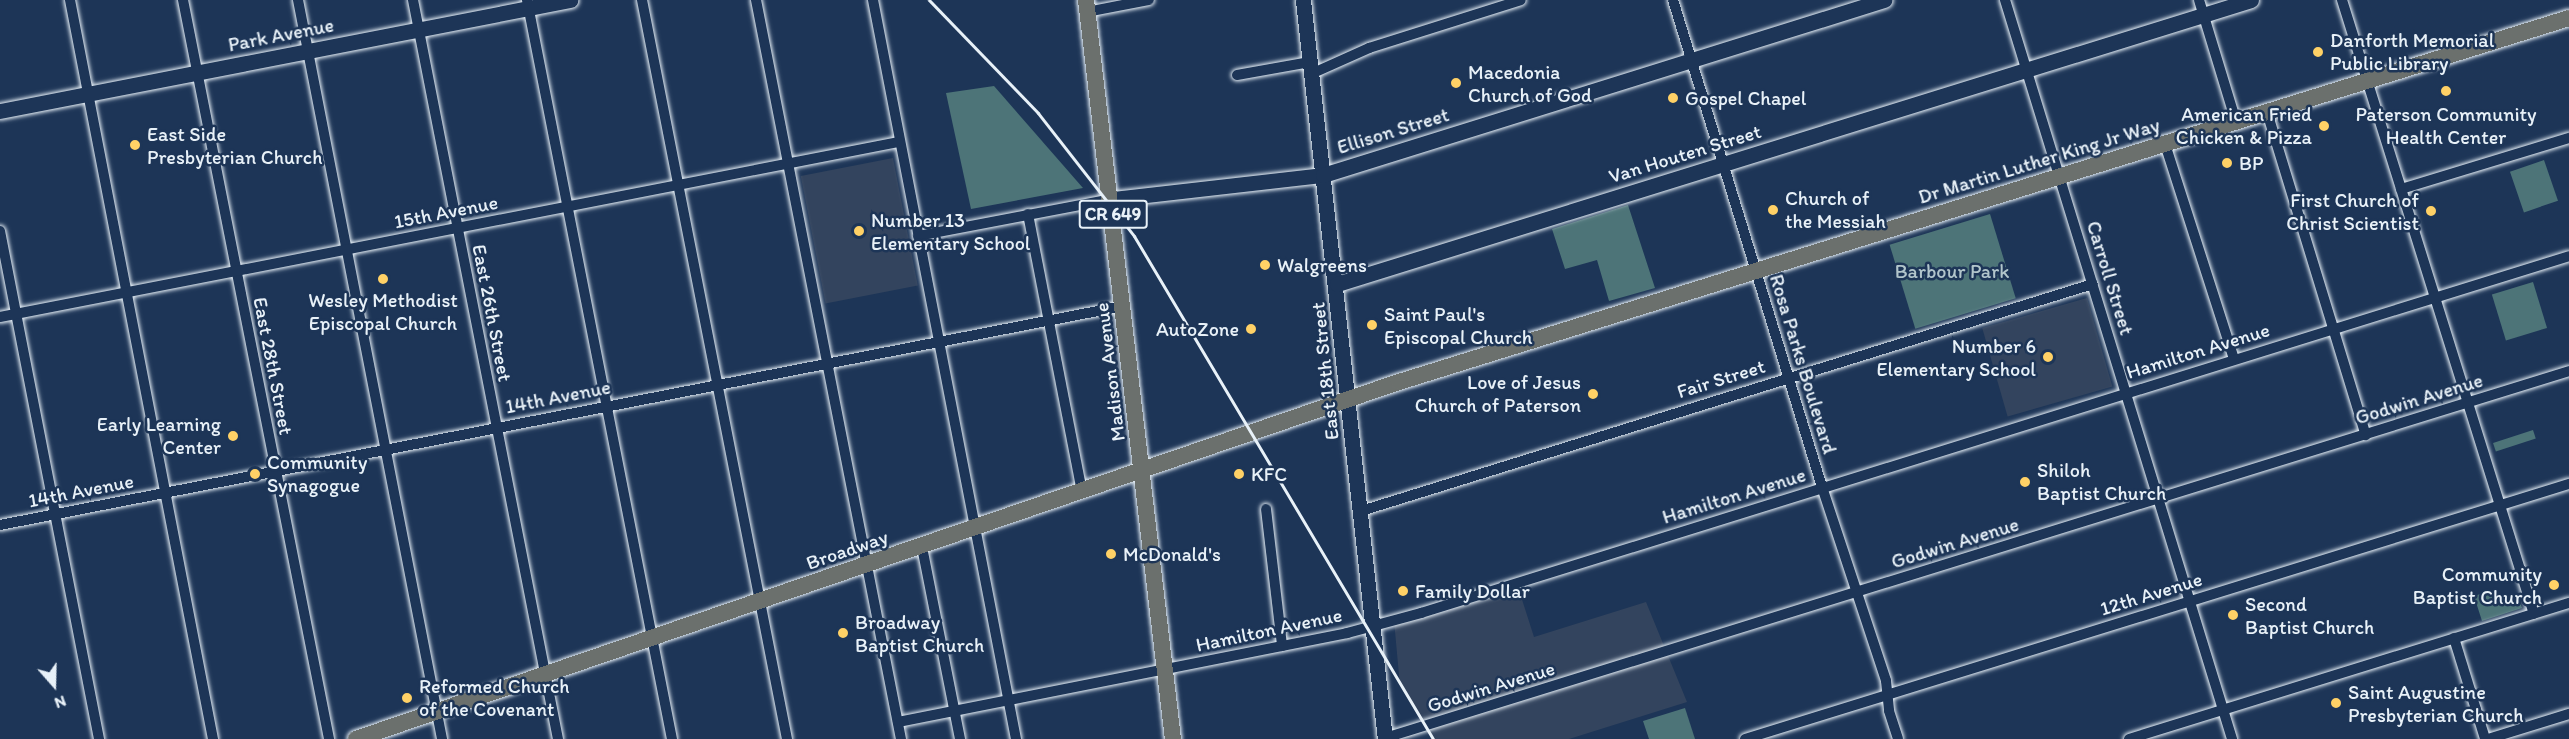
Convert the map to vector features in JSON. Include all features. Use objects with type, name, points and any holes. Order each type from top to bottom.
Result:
[{"type":"main road","name":"Madison Avenue","points":[[1086,6],[1112,199],[1173,739]]},
{"type":"main road","name":"Dr Martin Luther King Jr Way","points":[[1350,400],[2569,18]]},
{"type":"main road","name":"Broadway","points":[[356,739],[1350,400]]},
{"type":"street","points":[[70,0],[213,739]]},
{"type":"street","name":"East 28th Street","points":[[183,0],[329,739]]},
{"type":"street","points":[[298,0],[442,739]]},
{"type":"street","name":"East 26th Street","points":[[413,0],[558,739]]},
{"type":"street","name":"Park Avenue","points":[[0,111],[418,30],[528,4],[570,0]]},
{"type":"street","points":[[642,0],[787,739]]},
{"type":"street","points":[[756,0],[901,739]]},
{"type":"street","points":[[873,0],[1016,739]]},
{"type":"street","points":[[1086,6],[1149,0]]},
{"type":"street","name":"East 18th Street","points":[[1303,0],[1350,400],[1385,739]]},
{"type":"street","points":[[1237,75],[1310,68],[1521,0]]},
{"type":"street","name":"Rosa Parks Boulevard","points":[[1673,0],[1888,695],[1898,739]]},
{"type":"street","name":"Ellison Street","points":[[1112,199],[1323,175],[1884,0]]},
{"type":"street","name":"Carroll Street","points":[[2005,0],[2232,739]]},
{"type":"street","name":"Van Houten Street","points":[[1337,284],[2027,69],[2201,7],[2251,0]]},
{"type":"street","points":[[2342,0],[2534,614]]},
{"type":"street","points":[[528,4],[672,739]]},
{"type":"street","points":[[2201,7],[2236,122]]},
{"type":"street","points":[[2267,112],[2366,435]]},
{"type":"street","points":[[2402,189],[2569,138]]},
{"type":"street","name":"15th Avenue","points":[[0,317],[899,142]]},
{"type":"street","points":[[2165,144],[2234,359]]},
{"type":"street","points":[[918,236],[1112,199]]},
{"type":"street","points":[[1028,214],[1082,493]]},
{"type":"street","points":[[0,231],[99,739]]},
{"type":"street","name":"Hamilton Avenue","points":[[898,722],[1373,626],[2569,256]]},
{"type":"street","name":"Fair Street","points":[[1361,511],[2093,284]]},
{"type":"street","name":"14th Avenue","points":[[0,525],[1123,306]]},
{"type":"street","name":"Godwin Avenue","points":[[1385,739],[2569,371]]},
{"type":"street","name":"12th Avenue","points":[[1745,739],[2569,484]]},
{"type":"street","points":[[1266,510],[1282,646]]},
{"type":"street","points":[[922,547],[960,739]]},
{"type":"street","points":[[2129,739],[2569,603]]},
{"type":"street","points":[[2454,638],[2487,739],[2569,714]]},
{"type":"shaded area","name":"Number 13 Elementary School","points":[[893,158],[918,286],[826,304],[801,176]]},
{"type":"shaded area","name":"Number 6 Elementary School","points":[[2087,298],[2112,386],[2008,416],[1982,328]]},
{"type":"shaded area","points":[[1517,584],[1534,637],[1646,602],[1687,702],[1569,739],[1432,739],[1400,686],[1394,620]]},
{"type":"green space","points":[[994,86],[1083,188],[971,209],[946,93]]},
{"type":"green space","points":[[2544,160],[2558,201],[2524,212],[2510,172]]},
{"type":"green space","points":[[1628,205],[1655,288],[1609,301],[1597,260],[1565,269],[1552,229]]},
{"type":"green space","name":"Barbour Park","points":[[1990,214],[2016,298],[1915,329],[1890,245]]},
{"type":"green space","points":[[2533,282],[2547,328],[2506,340],[2492,295]]},
{"type":"green space","points":[[2533,430],[2536,439],[2496,452],[2493,443]]},
{"type":"green space","points":[[2493,590],[2497,603],[2518,597],[2522,608],[2482,621],[2474,596]]},
{"type":"green space","points":[[1685,708],[1695,739],[1649,739],[1643,721]]},
{"type":"railway","points":[[929,0],[1038,113],[1134,236],[1433,739]]},
{"type":"place","name":"Danforth Memorial Public Library","points":[[2318,52]]},
{"type":"place","name":"Macedonia Church of God","points":[[1456,83]]},
{"type":"place","name":"Paterson Community Health Center","points":[[2446,91]]},
{"type":"place","name":"Gospel Chapel","points":[[1673,98]]},
{"type":"place","name":"American Fried Chicken & Pizza","points":[[2324,126]]},
{"type":"place","name":"East Side Presbyterian Church","points":[[135,145]]},
{"type":"place","name":"BP","points":[[2227,163]]},
{"type":"place","name":"Church of the Messiah","points":[[1773,210]]},
{"type":"place","name":"First Church of Christ Scientist","points":[[2431,211]]},
{"type":"place","name":"Number 13 Elementary School","points":[[859,231]]},
{"type":"place","name":"Walgreens","points":[[1265,265]]},
{"type":"place","name":"Wesley Methodist Episcopal Church","points":[[383,279]]},
{"type":"place","name":"Saint Paul's Episcopal Church","points":[[1372,325]]},
{"type":"place","name":"AutoZone","points":[[1251,329]]},
{"type":"place","name":"Number 6 Elementary School","points":[[2048,357]]},
{"type":"place","name":"Love of Jesus Church of Paterson","points":[[1593,394]]},
{"type":"place","name":"Early Learning Center","points":[[233,436]]},
{"type":"place","name":"Community Synagogue","points":[[255,474]]},
{"type":"place","name":"KFC","points":[[1239,474]]},
{"type":"place","name":"Shiloh Baptist Church","points":[[2025,482]]},
{"type":"place","name":"McDonald's","points":[[1111,554]]},
{"type":"place","name":"Community Baptist Church","points":[[2554,585]]},
{"type":"place","name":"Family Dollar","points":[[1403,591]]},
{"type":"place","name":"Second Baptist Church","points":[[2233,615]]},
{"type":"place","name":"Broadway Baptist Church","points":[[843,633]]},
{"type":"place","name":"Reformed Church of the Covenant","points":[[407,698]]},
{"type":"place","name":"Saint Augustine Presbyterian Church","points":[[2336,703]]}]
